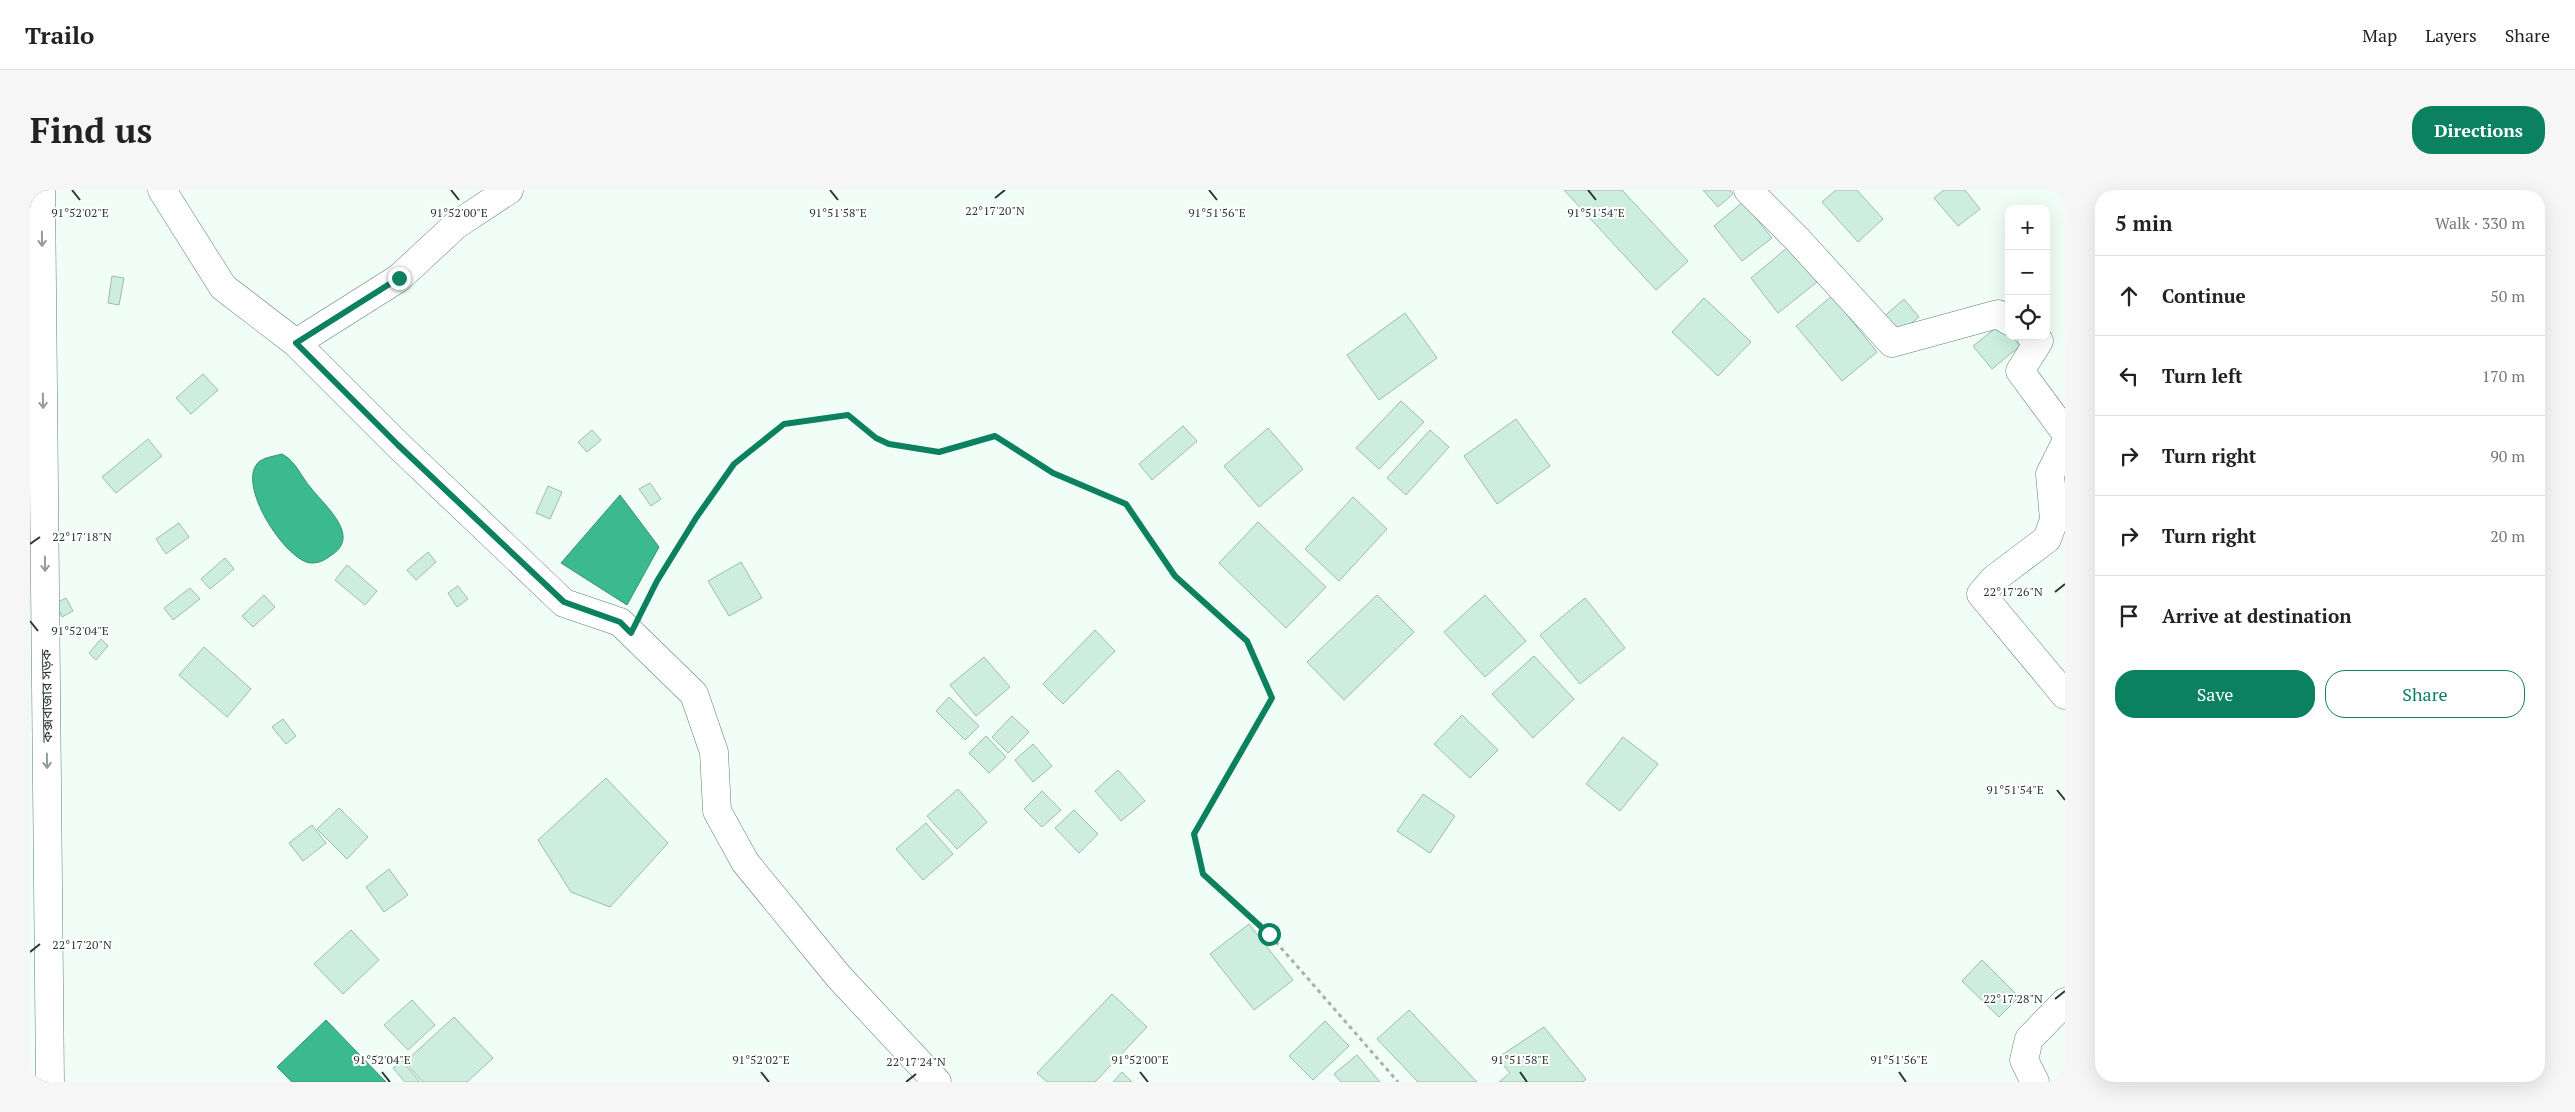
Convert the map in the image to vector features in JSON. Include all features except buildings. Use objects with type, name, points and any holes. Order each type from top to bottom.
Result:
[{"type":"main road","name":"কক্সবাজার সড়ক","points":[[41,190],[50,1082]]},
{"type":"main road","points":[[162,190],[223,287],[296,343],[398,445],[564,602],[620,622],[694,694],[714,752],[717,811],[745,862],[839,978],[937,1082]]},
{"type":"main road","points":[[296,343],[399,278],[456,224],[509,190]]},
{"type":"main road","points":[[1748,190],[1797,239],[1892,343],[1998,314],[2005,318]]},
{"type":"main road","points":[[2037,340],[2039,341],[2020,371],[2065,432]]},
{"type":"main road","points":[[2065,444],[2050,474],[2054,520],[2047,539],[1994,579],[1981,594],[2065,695]]},
{"type":"main road","points":[[2035,1082],[2024,1060],[2029,1039],[2065,1002]]},
{"type":"path","points":[[631,633],[657,581],[696,518],[734,464],[784,424],[848,415],[876,438],[889,444],[939,452],[995,436],[1053,473],[1126,504],[1175,576],[1247,641],[1272,698],[1194,834],[1203,874],[1269,934],[1398,1082]]},
{"type":"shaded area","points":[[282,454],[295,465],[307,484],[331,511],[342,529],[343,538],[341,546],[333,554],[321,561],[312,563],[301,560],[290,550],[266,520],[258,502],[253,486],[253,471],[260,461]]},
{"type":"shaded area","points":[[620,495],[659,547],[627,605],[561,563]]},
{"type":"shaded area","points":[[326,1020],[386,1082],[292,1082],[277,1067]]},
{"type":"route","points":[[399,278],[296,343],[398,445],[564,602],[620,622],[631,633],[657,581],[696,518],[734,464],[784,424],[822,417],[848,415],[876,438],[889,444],[939,452],[995,436],[1053,473],[1126,504],[1175,576],[1247,641],[1272,698],[1194,834],[1203,874],[1269,934]]}]
